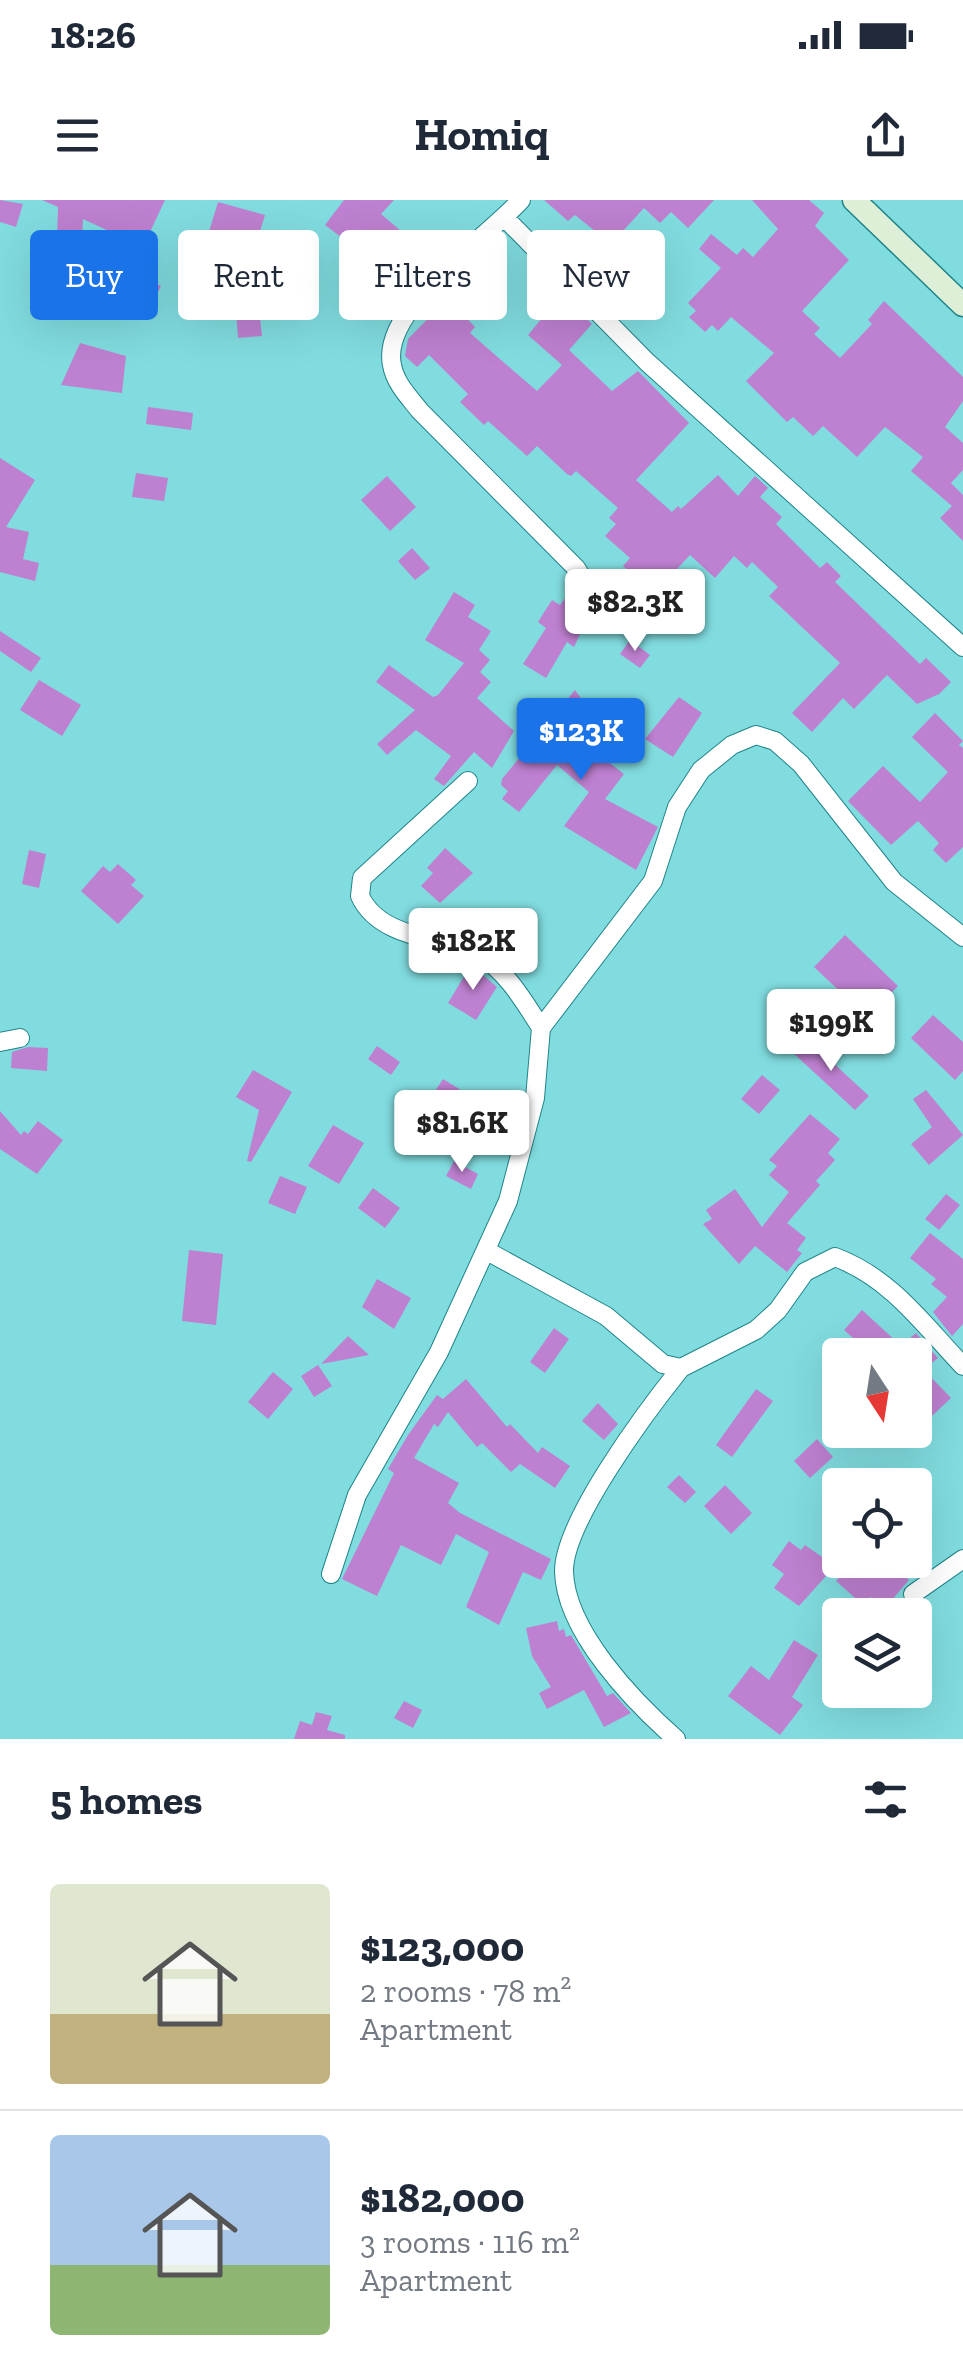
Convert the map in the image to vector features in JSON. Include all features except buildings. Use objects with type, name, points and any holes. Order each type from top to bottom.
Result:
[{"type":"main road","points":[[854,200],[963,305]]},
{"type":"street","points":[[521,200],[414,302],[391,347],[392,365],[399,384],[420,411],[576,568],[598,604]]},
{"type":"street","points":[[505,218],[648,362],[963,647]]},
{"type":"street","points":[[331,1574],[356,1495],[419,1390],[508,1201],[535,1098],[540,1028],[654,881],[678,807],[701,770],[732,745],[756,735],[776,741],[801,764],[894,882],[963,937]]},
{"type":"street","points":[[468,781],[362,878],[360,896],[372,914],[404,931],[474,952],[491,963],[540,1028]]},
{"type":"street","points":[[0,1042],[20,1038]]},
{"type":"street","points":[[487,1251],[606,1316],[663,1364],[681,1368]]},
{"type":"street","points":[[676,1739],[629,1693],[602,1658],[574,1614],[564,1570],[575,1528],[652,1405],[681,1368],[756,1330],[778,1310],[805,1272],[835,1257],[859,1266],[900,1295],[963,1366]]},
{"type":"street","points":[[913,1594],[963,1559]]}]
